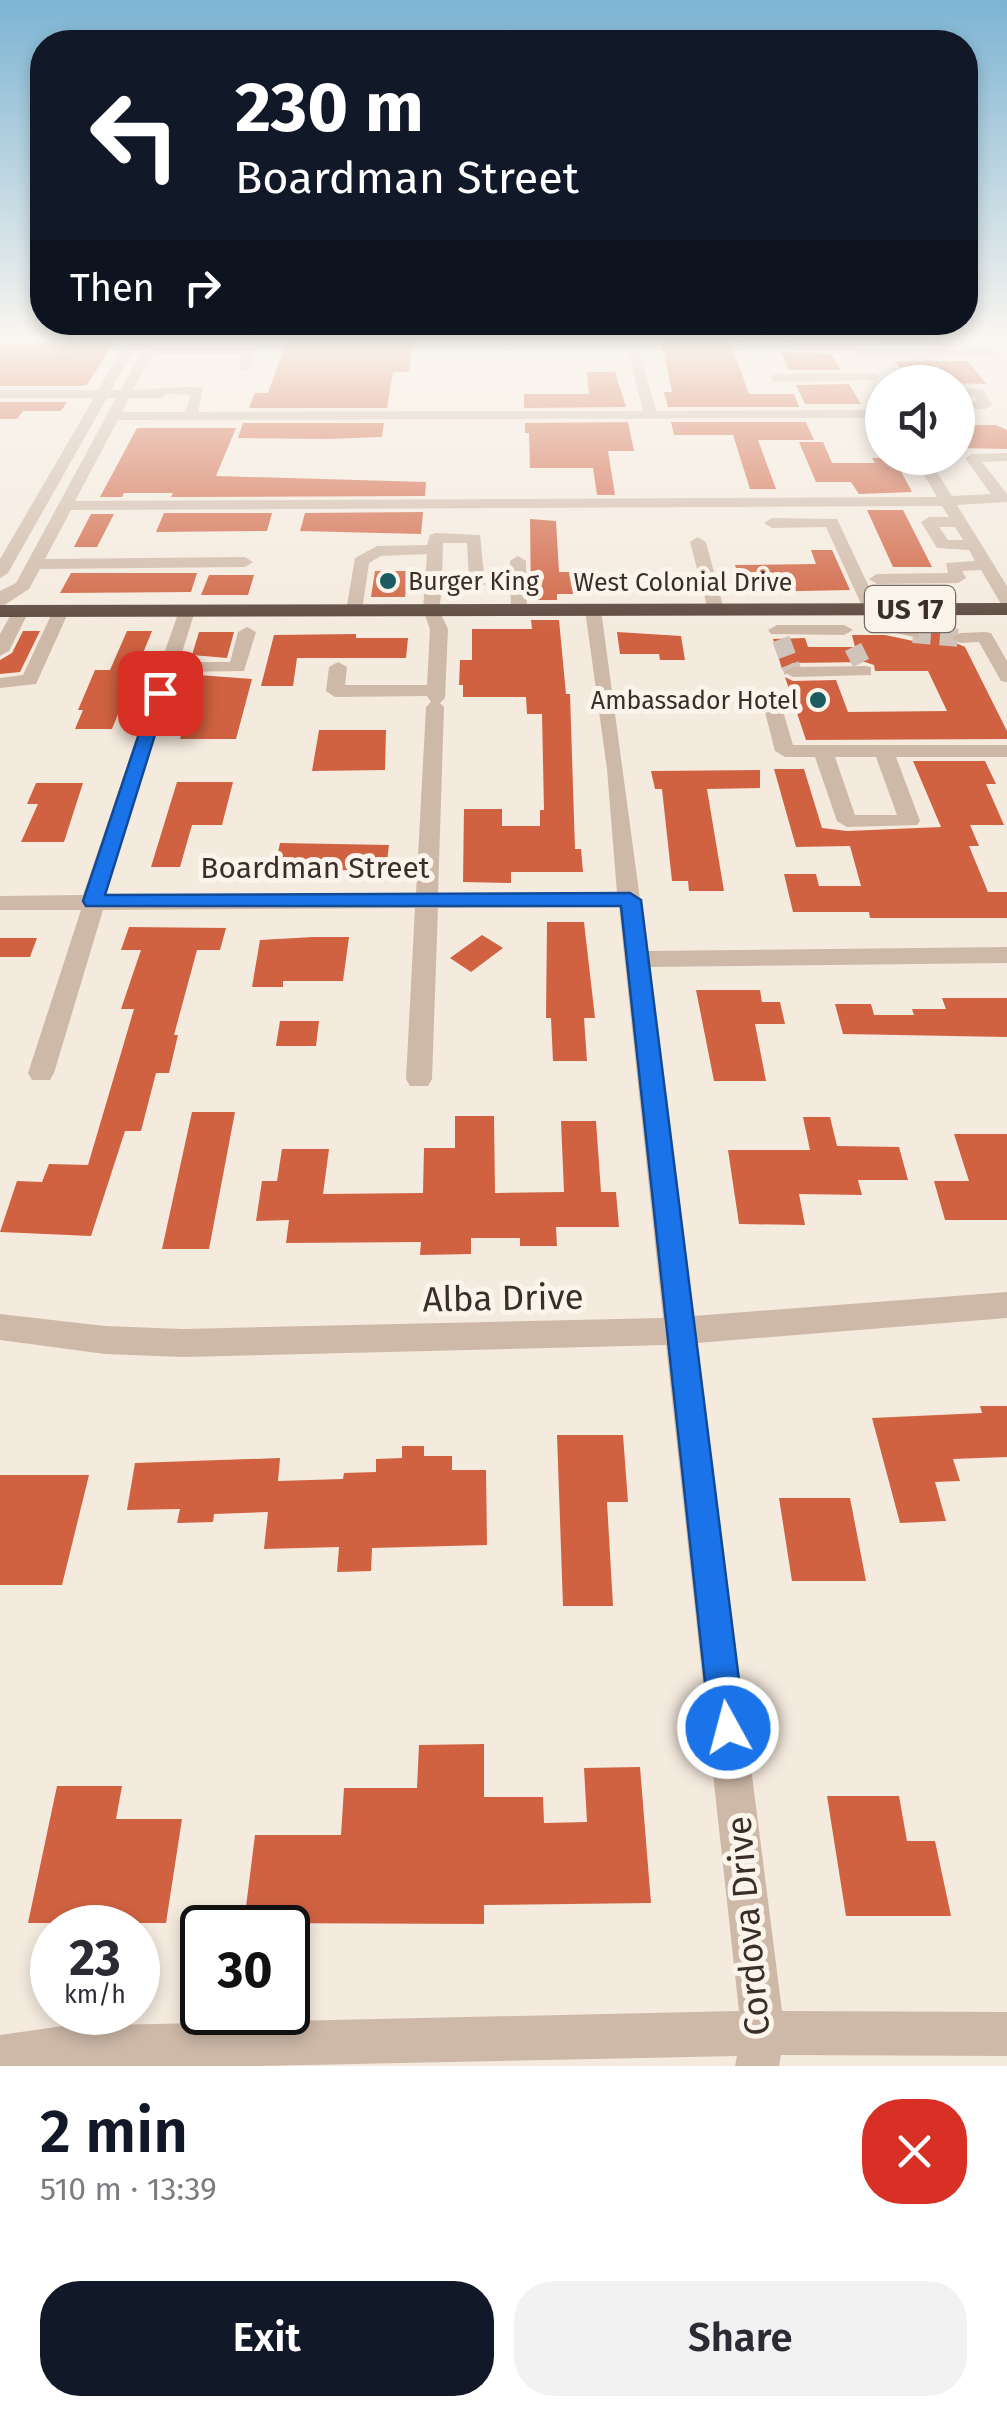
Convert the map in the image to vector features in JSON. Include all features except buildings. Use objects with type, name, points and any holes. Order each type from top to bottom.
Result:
[{"type":"highway","name":"West Colonial Drive","points":[[5,603],[61,611],[716,610],[776,626],[836,610],[1007,608]]},
{"type":"street","points":[[0,573],[78,435]]},
{"type":"street","points":[[0,651],[5,603],[23,586],[102,435]]},
{"type":"street","points":[[1004,498],[972,458],[1007,458]]},
{"type":"street","points":[[932,475],[1007,600]]},
{"type":"street","points":[[65,506],[917,502],[1004,498]]},
{"type":"street","points":[[917,502],[943,545],[974,545]]},
{"type":"street","points":[[772,522],[832,522],[878,624],[914,634]]},
{"type":"street","points":[[929,522],[960,522]]},
{"type":"street","points":[[420,1078],[440,629],[431,610],[435,538],[475,538],[476,584],[434,584]]},
{"type":"street","points":[[698,542],[716,610]]},
{"type":"street","points":[[354,611],[361,560],[377,551],[434,549]]},
{"type":"street","points":[[518,561],[519,610]]},
{"type":"street","points":[[35,564],[244,562]]},
{"type":"street","points":[[908,609],[884,579],[958,578],[952,566],[986,565]]},
{"type":"street","name":"Cordova Drive","points":[[593,610],[639,959],[760,2049]]},
{"type":"street","points":[[776,626],[849,638],[836,610]]},
{"type":"street","points":[[0,683],[30,680],[61,611]]},
{"type":"street","points":[[41,1073],[186,611]]},
{"type":"street","points":[[168,667],[238,667],[248,632]]},
{"type":"street","points":[[960,638],[985,637],[999,649],[1007,677]]},
{"type":"street","points":[[338,667],[335,691],[435,698]]},
{"type":"street","points":[[793,672],[864,672]]},
{"type":"street","points":[[773,708],[785,751],[1007,750]]},
{"type":"street","points":[[823,751],[847,821],[910,821],[884,751]]},
{"type":"street","name":"Boardman Street","points":[[0,902],[630,900]]},
{"type":"street","points":[[639,959],[1007,955]]},
{"type":"street","name":"Alba Drive","points":[[0,1328],[105,1340],[184,1343],[681,1331],[1007,1305]]},
{"type":"street","points":[[0,2057],[760,2049],[1007,2034]]},
{"type":"tunnel","points":[[913,634],[960,638]]},
{"type":"tunnel","points":[[781,639],[793,672]]},
{"type":"tunnel","points":[[853,647],[865,671]]},
{"type":"place","name":"Burger King","points":[[388,581]]},
{"type":"place","name":"Ambassador Hotel","points":[[818,700]]},
{"type":"route","points":[[160,693],[93,901],[630,900],[728,1728]]}]
